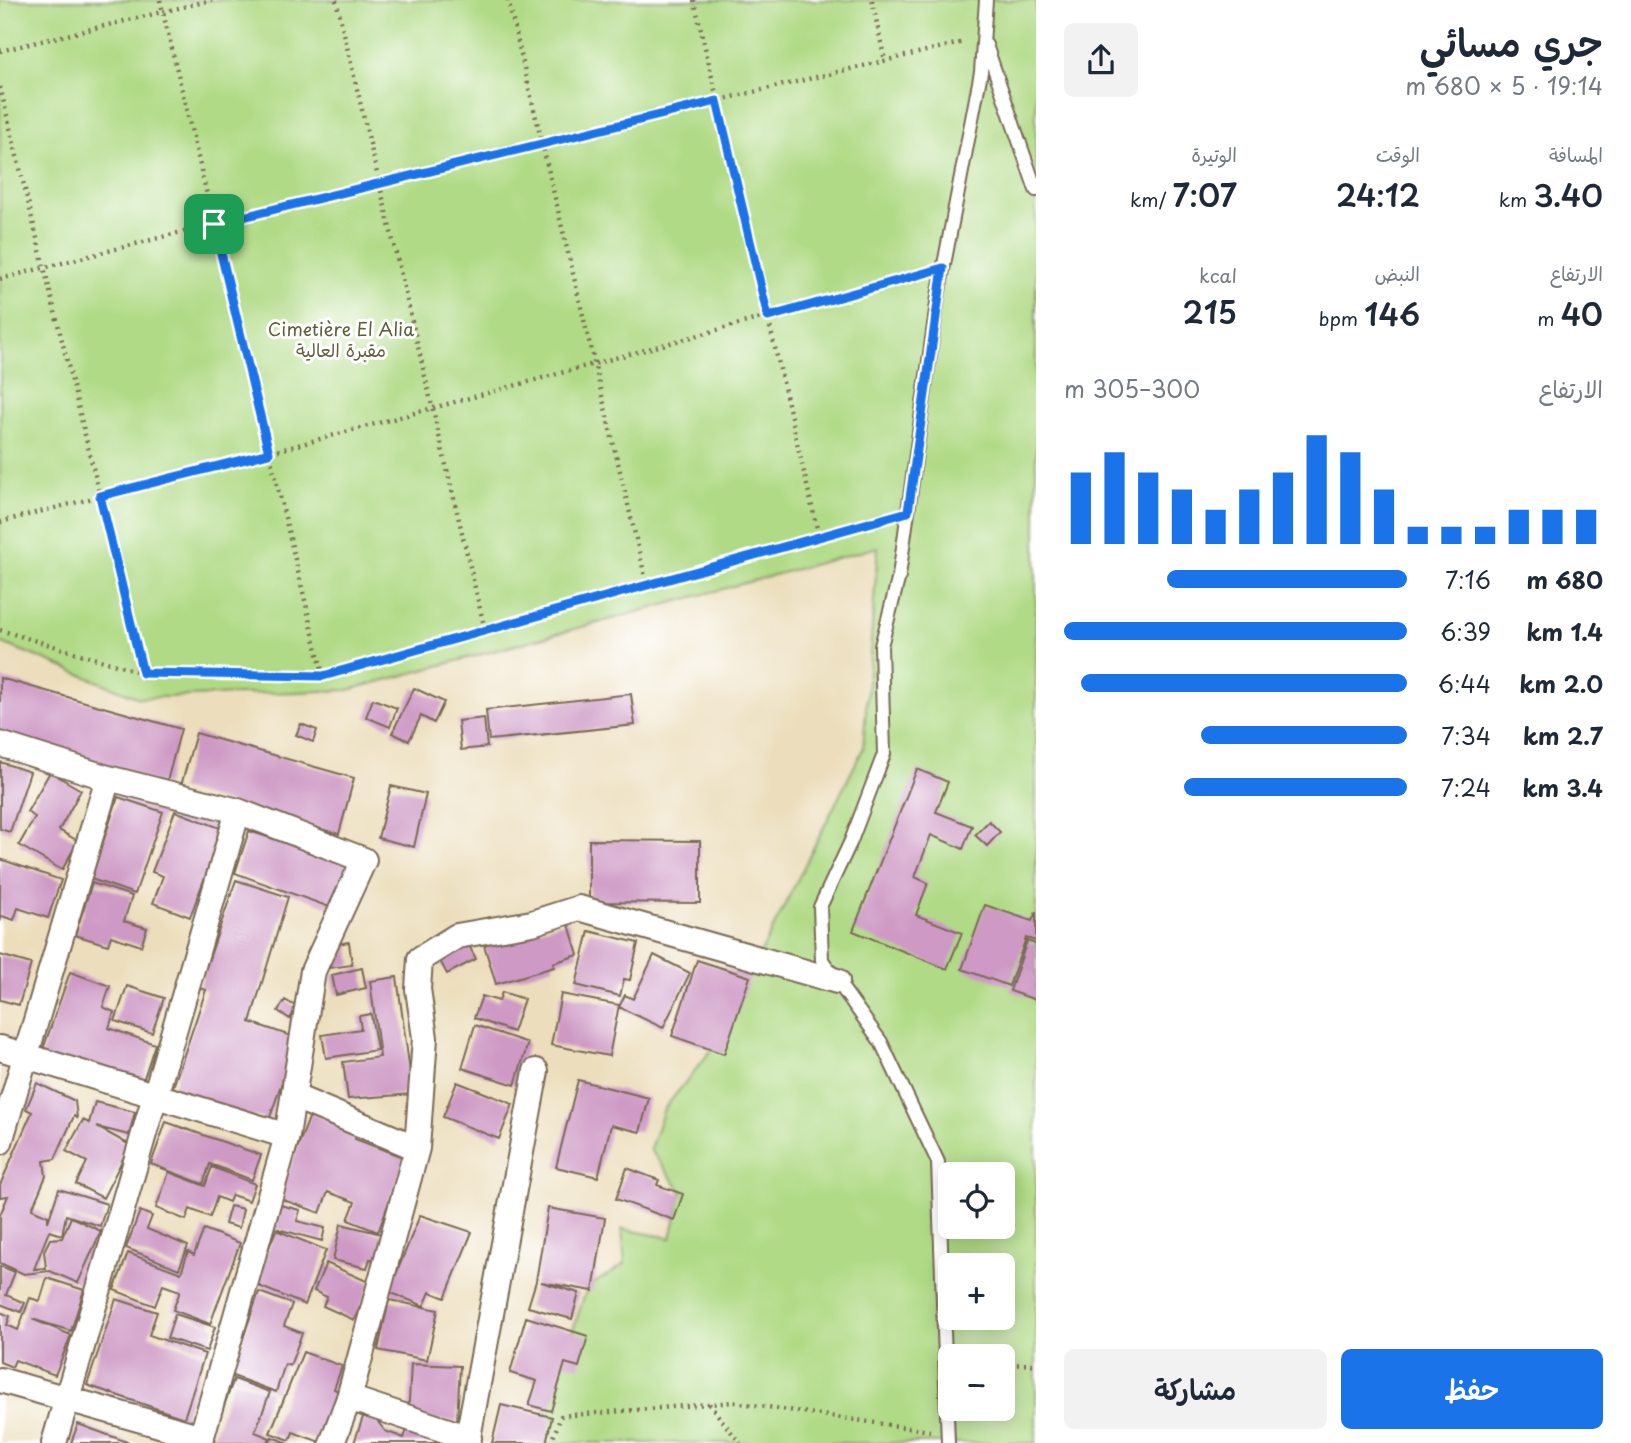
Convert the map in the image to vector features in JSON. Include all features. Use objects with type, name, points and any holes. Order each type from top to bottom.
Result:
[{"type":"street","points":[[0,744],[107,778],[238,811],[365,860],[313,971],[288,1136],[201,1440],[0,1380]]},
{"type":"street","points":[[0,1142],[107,778]]},
{"type":"street","points":[[54,1443],[238,811]]},
{"type":"street","points":[[332,1443],[349,1398],[417,1148],[425,1038],[418,989],[420,960],[457,936],[532,923],[579,908],[837,981]]},
{"type":"street","points":[[0,1048],[288,1136]]},
{"type":"street","points":[[349,1398],[468,1441],[536,1071]]},
{"type":"street","points":[[295,1097],[417,1148]]},
{"type":"lane","points":[[948,1438],[938,1162],[881,1042],[822,960],[820,907],[851,841],[884,754],[881,646],[899,576],[943,268],[981,72],[986,0]]},
{"type":"lane","points":[[983,38],[1036,190]]},
{"type":"path","points":[[160,0],[323,676]]},
{"type":"path","points":[[0,51],[212,0]]},
{"type":"path","points":[[336,0],[485,630]]},
{"type":"path","points":[[508,0],[647,585]]},
{"type":"path","points":[[694,0],[819,537]]},
{"type":"path","points":[[872,0],[885,61]]},
{"type":"path","points":[[0,279],[379,181],[983,38]]},
{"type":"path","points":[[0,87],[143,673]]},
{"type":"path","points":[[0,522],[269,453],[943,268]]},
{"type":"path","points":[[0,630],[143,673],[323,676],[908,512]]},
{"type":"path","points":[[1015,1365],[1036,1364]]},
{"type":"path","points":[[551,1443],[561,1416],[734,1402],[948,1438]]},
{"type":"path","points":[[709,1404],[740,1443]]},
{"type":"green space","name":"Cimetière El Alia مقبرة العالية","points":[[0,0],[1036,0],[1036,1443],[535,1443],[587,1288],[625,1264],[622,1229],[671,1238],[682,1192],[650,1149],[664,1109],[713,1048],[863,749],[878,547],[349,690],[139,698],[0,642]]},
{"type":"building","points":[[0,678],[181,729],[166,785],[0,738]]},
{"type":"building","points":[[414,688],[444,702],[434,723],[421,716],[409,741],[392,733]]},
{"type":"building","points":[[631,694],[635,725],[489,740],[486,710]]},
{"type":"building","points":[[373,699],[397,708],[390,727],[366,717]]},
{"type":"building","points":[[484,718],[487,747],[461,750],[458,721]]},
{"type":"building","points":[[301,724],[317,730],[313,742],[296,735]]},
{"type":"building","points":[[196,733],[354,778],[339,834],[180,789]]},
{"type":"building","points":[[0,762],[30,772],[10,832],[0,829]]},
{"type":"building","points":[[917,769],[948,782],[936,812],[972,826],[963,849],[931,835],[915,877],[928,883],[916,915],[962,933],[947,969],[853,931]]},
{"type":"building","points":[[50,772],[81,790],[59,830],[78,841],[62,870],[19,845],[35,817],[27,812]]},
{"type":"building","points":[[391,786],[426,794],[414,847],[378,838]]},
{"type":"building","points":[[118,797],[163,812],[135,894],[91,879]]},
{"type":"building","points":[[175,811],[223,829],[190,917],[153,903],[163,876],[152,872]]},
{"type":"building","points":[[989,821],[1000,832],[987,846],[975,835]]},
{"type":"building","points":[[249,831],[350,864],[335,909],[235,873]]},
{"type":"building","points":[[589,840],[700,841],[700,903],[589,902]]},
{"type":"building","points":[[0,859],[61,880],[48,918],[18,908],[14,920],[2,916],[0,922]]},
{"type":"building","points":[[236,880],[288,897],[250,1022],[297,1038],[269,1120],[170,1096],[206,990],[199,988]]},
{"type":"building","points":[[92,883],[132,896],[124,921],[147,928],[141,946],[111,936],[108,945],[75,935]]},
{"type":"building","points":[[985,905],[1032,921],[1036,912],[1036,941],[1026,938],[1009,986],[962,969]]},
{"type":"building","points":[[568,921],[578,955],[553,963],[554,967],[496,984],[484,945]]},
{"type":"building","points":[[589,931],[638,943],[630,980],[624,979],[620,996],[576,985]]},
{"type":"building","points":[[1027,941],[1036,944],[1036,1000],[1010,991]]},
{"type":"building","points":[[349,942],[352,965],[330,968],[326,946]]},
{"type":"building","points":[[467,942],[476,959],[447,974],[438,957]]},
{"type":"building","points":[[0,955],[31,964],[19,1005],[0,1000]]},
{"type":"building","points":[[654,955],[690,973],[663,1028],[619,1007],[625,995],[633,999]]},
{"type":"building","points":[[697,960],[750,977],[724,1054],[672,1036]]},
{"type":"building","points":[[362,968],[366,988],[336,995],[332,975]]},
{"type":"building","points":[[70,972],[110,986],[103,1007],[114,1012],[109,1028],[155,1044],[139,1093],[40,1058]]},
{"type":"building","points":[[397,977],[413,1094],[348,1099],[343,1062],[380,1057],[370,981]]},
{"type":"building","points":[[127,986],[164,998],[152,1033],[115,1021]]},
{"type":"building","points":[[502,992],[524,999],[513,1032],[474,1018],[482,996],[499,1001]]},
{"type":"building","points":[[561,994],[619,1005],[609,1056],[551,1045]]},
{"type":"building","points":[[285,1000],[297,1007],[290,1019],[278,1011]]},
{"type":"building","points":[[371,1014],[377,1050],[326,1058],[322,1035],[361,1029],[359,1016]]},
{"type":"building","points":[[475,1025],[528,1043],[515,1085],[462,1068]]},
{"type":"building","points":[[578,1080],[649,1098],[640,1132],[611,1125],[598,1177],[556,1167]]},
{"type":"building","points":[[457,1082],[513,1104],[499,1139],[443,1117]]},
{"type":"building","points":[[37,1083],[75,1101],[77,1118],[74,1116],[55,1159],[44,1161],[46,1176],[32,1209],[48,1216],[48,1222],[59,1189],[107,1204],[100,1226],[66,1215],[62,1235],[49,1231],[34,1269],[46,1268],[44,1251],[50,1239],[62,1238],[71,1217],[101,1231],[78,1283],[50,1271],[24,1274],[0,1263],[0,1215],[8,1196],[0,1197],[0,1185],[32,1112],[26,1109]]},
{"type":"building","points":[[95,1102],[135,1112],[129,1135],[97,1127],[130,1145],[103,1198],[76,1184],[87,1162],[66,1151],[83,1120],[89,1123]]},
{"type":"building","points":[[311,1113],[359,1131],[355,1139],[405,1158],[378,1232],[348,1220],[355,1202],[328,1192],[320,1213],[278,1198]]},
{"type":"building","points":[[166,1122],[261,1155],[252,1180],[210,1164],[203,1184],[151,1164]]},
{"type":"building","points":[[212,1167],[255,1184],[249,1201],[232,1195],[229,1202],[217,1197],[210,1217],[190,1209],[186,1220],[156,1208],[169,1172],[205,1186]]},
{"type":"building","points":[[627,1168],[659,1180],[657,1185],[683,1194],[674,1220],[616,1199]]},
{"type":"building","points":[[280,1205],[300,1210],[297,1221],[325,1228],[322,1241],[274,1228]]},
{"type":"building","points":[[230,1206],[243,1209],[239,1228],[225,1224]]},
{"type":"building","points":[[548,1208],[605,1218],[593,1291],[541,1282],[579,1293],[572,1319],[528,1307],[536,1281]]},
{"type":"building","points":[[140,1211],[152,1216],[147,1229],[188,1246],[179,1269],[126,1248]]},
{"type":"building","points":[[420,1215],[472,1232],[445,1298],[430,1292],[424,1306],[389,1292]]},
{"type":"building","points":[[341,1224],[386,1235],[380,1261],[370,1259],[367,1268],[333,1260]]},
{"type":"building","points":[[204,1229],[240,1243],[210,1324],[173,1310],[180,1291],[163,1285],[155,1306],[114,1290],[128,1253],[181,1273],[188,1252],[194,1255]]},
{"type":"building","points":[[276,1230],[326,1250],[305,1305],[254,1284]]},
{"type":"building","points":[[326,1263],[371,1283],[354,1320],[323,1306],[327,1297],[314,1291]]},
{"type":"building","points":[[0,1266],[15,1272],[6,1295],[25,1303],[21,1312],[0,1304]]},
{"type":"building","points":[[47,1278],[84,1290],[71,1331],[32,1319],[71,1335],[55,1375],[15,1360],[12,1367],[0,1362],[0,1312],[10,1316],[7,1325],[18,1330],[30,1298],[40,1301]]},
{"type":"building","points":[[259,1292],[292,1304],[284,1326],[302,1333],[290,1366],[285,1364],[276,1392],[230,1375]]},
{"type":"building","points":[[116,1299],[157,1312],[149,1335],[205,1354],[184,1418],[87,1385]]},
{"type":"building","points":[[389,1300],[438,1310],[427,1360],[378,1350]]},
{"type":"building","points":[[175,1314],[215,1327],[207,1351],[167,1338]]},
{"type":"building","points":[[526,1317],[588,1336],[579,1367],[565,1363],[551,1411],[529,1405],[537,1381],[510,1373]]},
{"type":"building","points":[[303,1352],[342,1366],[334,1389],[338,1391],[320,1442],[293,1432],[290,1440],[270,1433]]},
{"type":"building","points":[[411,1364],[460,1366],[457,1421],[408,1419]]},
{"type":"building","points":[[234,1379],[270,1392],[255,1432],[270,1438],[267,1443],[210,1443]]},
{"type":"building","points":[[501,1405],[552,1417],[546,1443],[492,1443]]},
{"type":"building","points":[[364,1414],[375,1418],[385,1431],[404,1438],[409,1424],[461,1443],[354,1443]]},
{"type":"building","points":[[78,1424],[130,1443],[71,1443]]},
{"type":"building","points":[[272,1437],[288,1443],[269,1443]]},
{"type":"route","points":[[717,101],[768,317],[943,268],[908,512],[323,676],[143,673],[100,496],[269,453],[214,224],[367,184],[717,101]]}]
